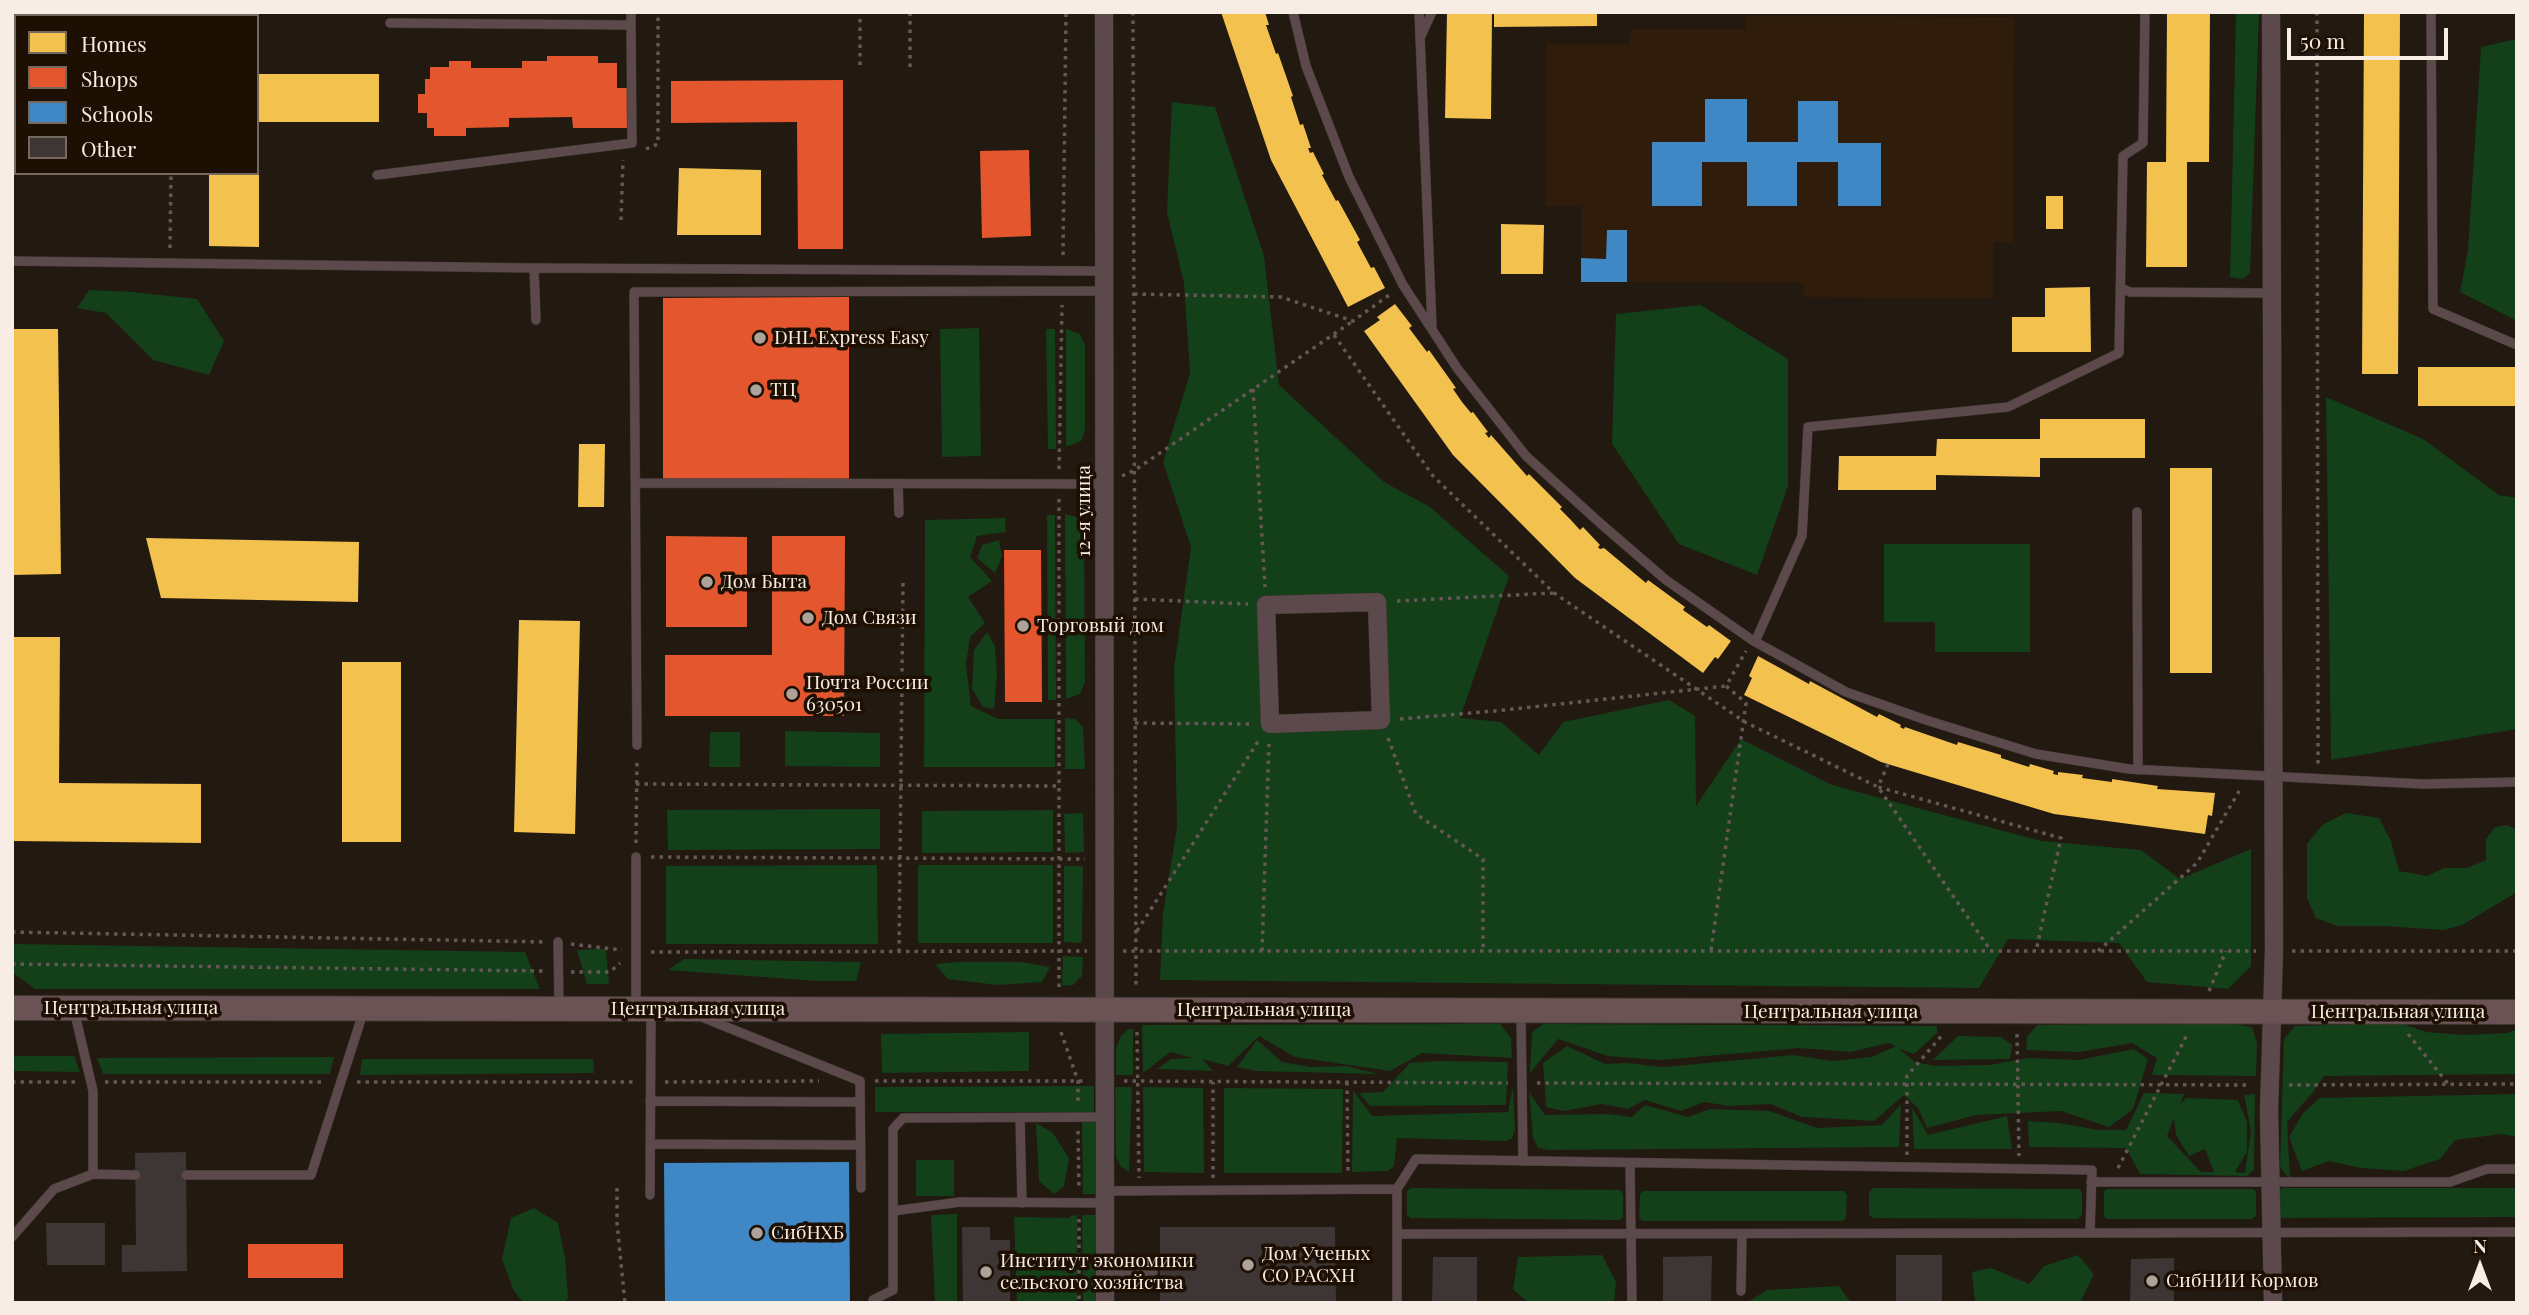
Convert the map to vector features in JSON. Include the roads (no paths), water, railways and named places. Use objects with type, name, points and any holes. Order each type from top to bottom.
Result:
[{"type":"main road","name":"Центральная улица","points":[[12,1008],[2517,1012]]},
{"type":"street","name":"12-я улица","points":[[1104,12],[1105,1303]]},
{"type":"street","points":[[2271,12],[2274,951],[2270,1183],[2273,1303]]},
{"type":"street","points":[[1377,602],[1381,720],[1270,724],[1266,605],[1377,602]]},
{"type":"lane","points":[[377,175],[632,143],[631,12]]},
{"type":"lane","points":[[1293,12],[1306,66],[1349,177],[1403,285],[1457,368],[1526,456],[1667,580],[1754,641],[1846,692],[2036,754],[2138,770],[2318,780],[2517,782]]},
{"type":"lane","points":[[1419,12],[1432,329]]},
{"type":"lane","points":[[1420,38],[1432,12]]},
{"type":"lane","points":[[1754,641],[1802,536],[1808,427],[2008,407],[2119,353],[2123,156],[2143,143],[2145,12]]},
{"type":"lane","points":[[2431,12],[2433,310],[2517,345]]},
{"type":"lane","points":[[390,23],[631,25]]},
{"type":"lane","points":[[12,261],[534,268],[1103,271]]},
{"type":"lane","points":[[534,268],[536,320]]},
{"type":"lane","points":[[2120,288],[2130,292],[2272,293]]},
{"type":"lane","points":[[637,745],[634,292],[1105,291]]},
{"type":"lane","points":[[636,483],[1105,484]]},
{"type":"lane","points":[[898,484],[899,513]]},
{"type":"lane","points":[[2137,512],[2138,770]]},
{"type":"lane","points":[[636,857],[635,951],[644,1009],[650,1082],[650,1195]]},
{"type":"lane","points":[[558,942],[559,1009]]},
{"type":"lane","points":[[74,1008],[93,1091],[93,1174]]},
{"type":"lane","points":[[186,1175],[311,1175],[365,1009]]},
{"type":"lane","points":[[681,1009],[860,1081],[861,1188]]},
{"type":"lane","points":[[1521,1011],[1523,1161]]},
{"type":"lane","points":[[650,1101],[860,1102]]},
{"type":"lane","points":[[873,1303],[873,1300],[893,1290],[894,1129],[903,1118],[1105,1117]]},
{"type":"lane","points":[[1020,1118],[1022,1203]]},
{"type":"lane","points":[[650,1144],[861,1145]]},
{"type":"lane","points":[[1397,1303],[1397,1189],[1416,1159],[2092,1170],[2090,1233]]},
{"type":"lane","points":[[1630,1163],[1632,1303]]},
{"type":"lane","points":[[2091,1182],[2449,1182],[2487,1169],[2517,1168]]},
{"type":"lane","points":[[12,1237],[54,1189],[93,1174],[136,1175]]},
{"type":"lane","points":[[893,1211],[960,1202],[1022,1203],[1105,1197],[1139,1191],[1397,1189]]},
{"type":"lane","points":[[1397,1234],[2517,1233]]},
{"type":"lane","points":[[1741,1291],[1742,1234]]},
{"type":"lane","points":[[1105,1272],[1153,1272]]},
{"type":"place","name":"DHL Express Easy","points":[[760,338]]},
{"type":"place","name":"ТЦ","points":[[756,390]]},
{"type":"place","name":"Дом Быта","points":[[707,582]]},
{"type":"place","name":"Дом Связи","points":[[808,618]]},
{"type":"place","name":"Торговый дом","points":[[1023,626]]},
{"type":"place","name":"Почта России 630501","points":[[792,694]]},
{"type":"place","name":"СибНХБ","points":[[757,1233]]},
{"type":"place","name":"Дом Ученых СО РАСХН","points":[[1248,1265]]},
{"type":"place","name":"Институт экономики сельского хозяйства","points":[[986,1272]]},
{"type":"place","name":"СибНИИ Кормов","points":[[2152,1281]]}]
